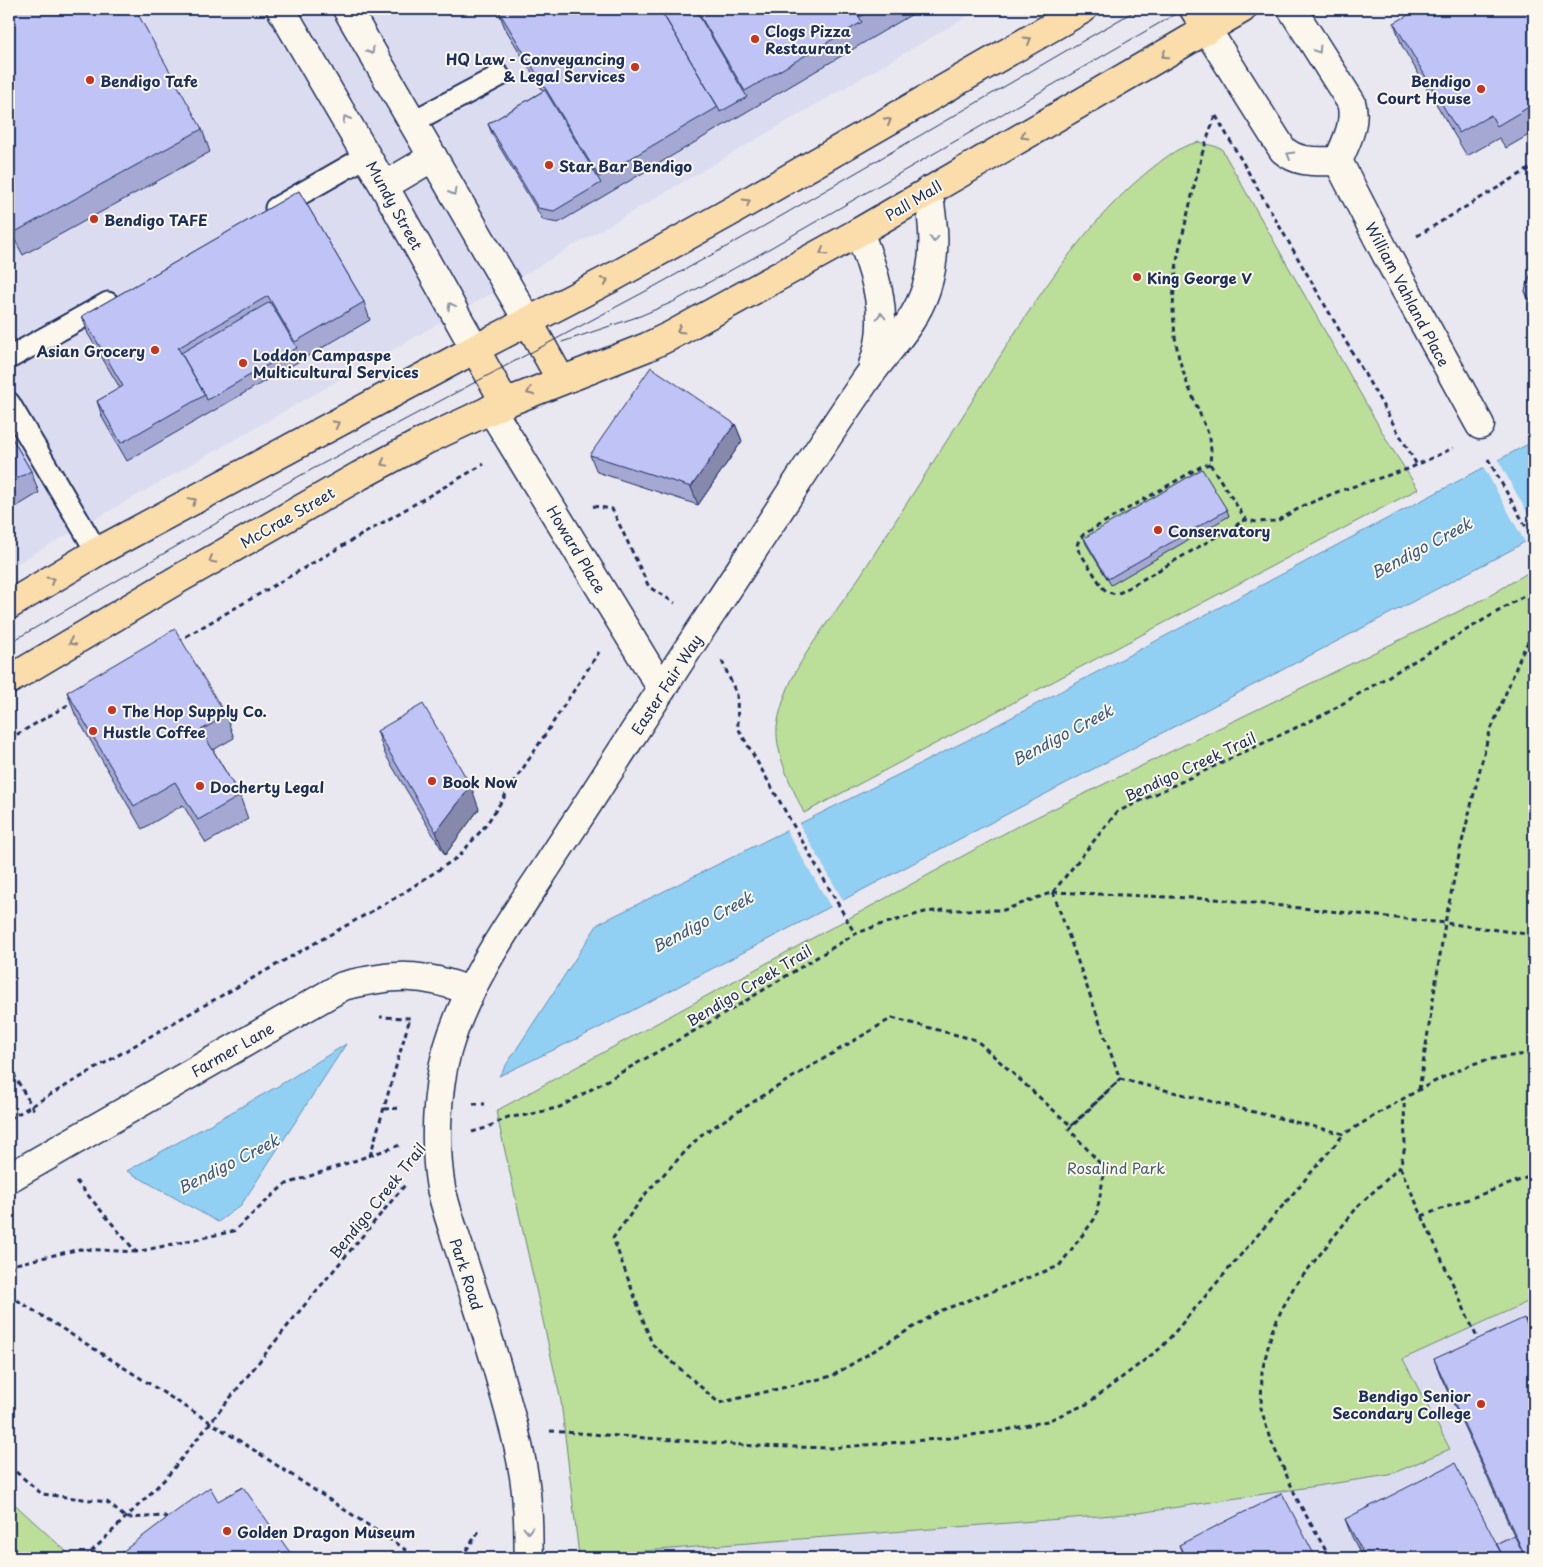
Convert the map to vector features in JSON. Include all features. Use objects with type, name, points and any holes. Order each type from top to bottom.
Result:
[{"type":"highway","points":[[9,604],[97,552],[562,304],[730,212],[1083,9]]},
{"type":"highway","name":"Pall Mall","points":[[569,377],[647,347],[670,336],[859,232],[928,191],[1201,19],[1242,9]]},
{"type":"highway","points":[[528,321],[569,377]]},
{"type":"highway","name":"Mundy Street","points":[[475,349],[498,406]]},
{"type":"highway","name":"McCrae Street","points":[[9,680],[359,476],[424,441],[498,406],[569,377]]},
{"type":"street","name":"Mundy Street","points":[[281,9],[367,156],[475,349]]},
{"type":"street","points":[[347,9],[528,321]]},
{"type":"street","points":[[1201,19],[1283,150],[1292,157],[1304,161],[1338,161],[1353,121],[1351,102],[1292,9]]},
{"type":"street","points":[[384,186],[433,157]]},
{"type":"street","name":"William Vahland Place","points":[[1338,161],[1386,254],[1480,425]]},
{"type":"street","name":"Easter Fair Way","points":[[470,991],[507,929],[662,688],[866,380],[913,317],[925,291],[930,274],[934,239],[933,218],[928,191]]},
{"type":"street","name":"Easter Fair Way","points":[[859,232],[878,290],[882,316],[879,348],[866,380]]},
{"type":"street","name":"Howard Place","points":[[498,406],[520,456],[662,688]]},
{"type":"street","name":"Farmer Lane","points":[[9,1178],[343,986],[378,978],[419,976],[454,984],[470,991]]},
{"type":"street","name":"Park Road","points":[[470,991],[446,1055],[440,1092],[437,1144],[441,1187],[452,1228],[502,1385],[522,1461],[527,1503],[529,1558]]},
{"type":"lane","points":[[412,122],[499,76]]},
{"type":"lane","points":[[256,220],[367,156]]},
{"type":"lane","points":[[9,358],[121,296]]},
{"type":"lane","points":[[9,404],[97,552]]},
{"type":"path","points":[[1246,520],[1210,464],[1210,438],[1179,359],[1173,311],[1178,254],[1202,154],[1215,116],[1417,465]]},
{"type":"path","points":[[1386,254],[1534,166]]},
{"type":"path","points":[[1210,464],[1202,466],[1081,537],[1077,544],[1078,548],[1107,592],[1121,592],[1246,520],[1277,522],[1305,505],[1342,490],[1417,465],[1456,447]]},
{"type":"path","points":[[177,642],[486,463],[520,456]]},
{"type":"path","points":[[1489,461],[1534,541]]},
{"type":"path","points":[[9,1118],[397,897],[458,857],[486,825],[645,580]]},
{"type":"path","name":"Bendigo Creek Trail","points":[[86,1558],[166,1478],[298,1313],[413,1176],[437,1144],[486,1128],[508,1117],[528,1115],[560,1107],[724,1014],[855,934],[925,912],[1004,910],[1053,892],[1117,812],[1325,714],[1534,590]]},
{"type":"path","points":[[1419,1090],[1445,923],[1460,850],[1488,737],[1522,653],[1534,631]]},
{"type":"path","points":[[737,695],[738,728],[855,934]]},
{"type":"path","points":[[9,739],[74,702]]},
{"type":"path","points":[[1120,1078],[1053,892],[1215,899],[1445,923],[1534,935]]},
{"type":"path","points":[[370,1156],[410,1018]]},
{"type":"path","points":[[892,1018],[976,1040],[1071,1126],[1120,1078],[1069,1129],[1105,1170],[1096,1217],[1059,1266],[940,1311],[832,1376],[719,1403],[652,1344],[613,1238],[647,1192],[702,1135],[788,1080],[892,1018]]},
{"type":"path","points":[[514,1432],[555,1431],[756,1446],[830,1448],[949,1438],[1047,1421],[1087,1404],[1162,1347],[1344,1134],[1419,1090],[1474,1064],[1494,1058],[1534,1053]]},
{"type":"path","points":[[9,1066],[35,1112]]},
{"type":"path","points":[[1120,1078],[1344,1134]]},
{"type":"path","points":[[1330,1558],[1298,1501],[1268,1436],[1261,1408],[1262,1371],[1272,1331],[1294,1287],[1359,1205],[1400,1167],[1405,1147],[1404,1099]]},
{"type":"path","points":[[9,1269],[16,1264],[80,1249],[136,1252],[234,1231],[284,1185],[409,1142]]},
{"type":"path","points":[[1400,1167],[1479,1342]]},
{"type":"path","points":[[70,1175],[136,1252]]},
{"type":"path","points":[[1422,1216],[1534,1175]]},
{"type":"path","points":[[9,1295],[211,1423],[418,1558]]},
{"type":"path","points":[[1523,1322],[1531,1318],[1534,1319]]},
{"type":"path","points":[[9,1466],[42,1494],[107,1502],[126,1518],[165,1516],[170,1523]]},
{"type":"path","points":[[461,1558],[481,1528]]},
{"type":"shaded area","points":[[9,9],[980,9],[496,291],[9,568]]},
{"type":"shaded area","name":"Bendigo Senior Secondary College","points":[[1534,1299],[1534,1558],[579,1558],[579,1556],[1139,1513],[1450,1448],[1403,1359]]},
{"type":"green space","points":[[1199,142],[1221,148],[1389,444],[1418,489],[804,813],[786,772],[777,738],[777,724],[783,702],[801,662],[867,565],[1028,313],[1071,253],[1119,197],[1146,173],[1177,150]]},
{"type":"green space","name":"Rosalind Park","points":[[1534,569],[1534,1299],[1403,1359],[1450,1449],[1389,1475],[1139,1513],[579,1556],[561,1401],[496,1111],[1016,827],[1486,598]]},
{"type":"green space","points":[[9,1499],[69,1554],[66,1558],[9,1558]]},
{"type":"water","name":"Bendigo Creek","points":[[1534,441],[1534,536],[1513,549],[595,1030],[499,1076],[598,924],[980,734]]},
{"type":"water","name":"Bendigo Creek","points":[[346,1044],[241,1205],[218,1222],[127,1171],[280,1085]]},
{"type":"pier","points":[[1497,458],[1534,525],[1534,539],[1526,544],[1483,466]]},
{"type":"pier","points":[[798,822],[844,902],[832,909],[785,828]]},
{"type":"building","name":"Bendigo Tafe","points":[[9,9],[135,9],[202,129],[15,232],[9,221]]},
{"type":"building","name":"HQ Law - Conveyancing & Legal Services","points":[[660,9],[718,107],[599,177],[498,10]]},
{"type":"building","points":[[660,9],[695,9],[747,97],[720,112]]},
{"type":"building","name":"Clogs Pizza Restaurant","points":[[696,9],[854,9],[862,22],[745,91]]},
{"type":"building","points":[[856,9],[874,9],[860,17]]},
{"type":"building","name":"Bendigo Court House","points":[[1419,9],[1534,9],[1534,104],[1497,126],[1491,115],[1459,133],[1394,23]]},
{"type":"building","name":"Star Bar Bendigo","points":[[545,90],[601,183],[554,211],[538,208],[488,124]]},
{"type":"building","points":[[299,191],[364,302],[295,342],[268,296],[178,348],[205,395],[121,443],[97,401],[123,386],[82,316]]},
{"type":"building","points":[[1534,265],[1534,307],[1525,291]]},
{"type":"building","name":"Loddon Campaspe Multicultural Services","points":[[270,302],[297,348],[207,400],[181,353]]},
{"type":"building","points":[[651,367],[735,424],[691,487],[590,455]]},
{"type":"building","points":[[9,433],[31,471],[9,483]]},
{"type":"building","name":"Conservatory","points":[[1202,469],[1227,510],[1108,579],[1084,538]]},
{"type":"building","points":[[175,629],[226,716],[201,730],[240,796],[198,820],[175,782],[134,806],[67,692]]},
{"type":"building","name":"Book Now","points":[[423,704],[471,786],[436,832],[377,731]]},
{"type":"building","points":[[1524,1318],[1534,1341],[1534,1558],[1526,1558],[1434,1359]]},
{"type":"building","points":[[1455,1463],[1504,1558],[1366,1558],[1345,1519]]},
{"type":"building","points":[[210,1487],[218,1501],[243,1487],[294,1558],[114,1558],[171,1515]]},
{"type":"building","points":[[1282,1493],[1316,1558],[1186,1558],[1179,1545]]},
{"type":"building","points":[[1514,1535],[1524,1555],[1522,1558],[1504,1558],[1496,1544]]},
{"type":"tram line","points":[[9,643],[279,487],[764,226],[1138,9]]},
{"type":"tram line","points":[[562,342],[640,316],[673,302],[753,258],[1184,9]]},
{"type":"place","name":"Clogs Pizza Restaurant","points":[[755,39]]},
{"type":"place","name":"HQ Law - Conveyancing & Legal Services","points":[[635,67]]},
{"type":"place","name":"Bendigo Tafe","points":[[90,80]]},
{"type":"place","name":"Bendigo Court House","points":[[1481,89]]},
{"type":"place","name":"Star Bar Bendigo","points":[[549,165]]},
{"type":"place","name":"Bendigo TAFE","points":[[94,219]]},
{"type":"place","name":"King George V","points":[[1137,277]]},
{"type":"place","name":"Asian Grocery","points":[[155,350]]},
{"type":"place","name":"Loddon Campaspe Multicultural Services","points":[[243,363]]},
{"type":"place","name":"Conservatory","points":[[1158,530]]},
{"type":"place","name":"The Hop Supply Co.","points":[[112,710]]},
{"type":"place","name":"Hustle Coffee","points":[[93,731]]},
{"type":"place","name":"Book Now","points":[[432,781]]},
{"type":"place","name":"Docherty Legal","points":[[200,786]]},
{"type":"place","name":"Bendigo Senior Secondary College","points":[[1481,1404]]},
{"type":"place","name":"Golden Dragon Museum","points":[[227,1531]]}]
